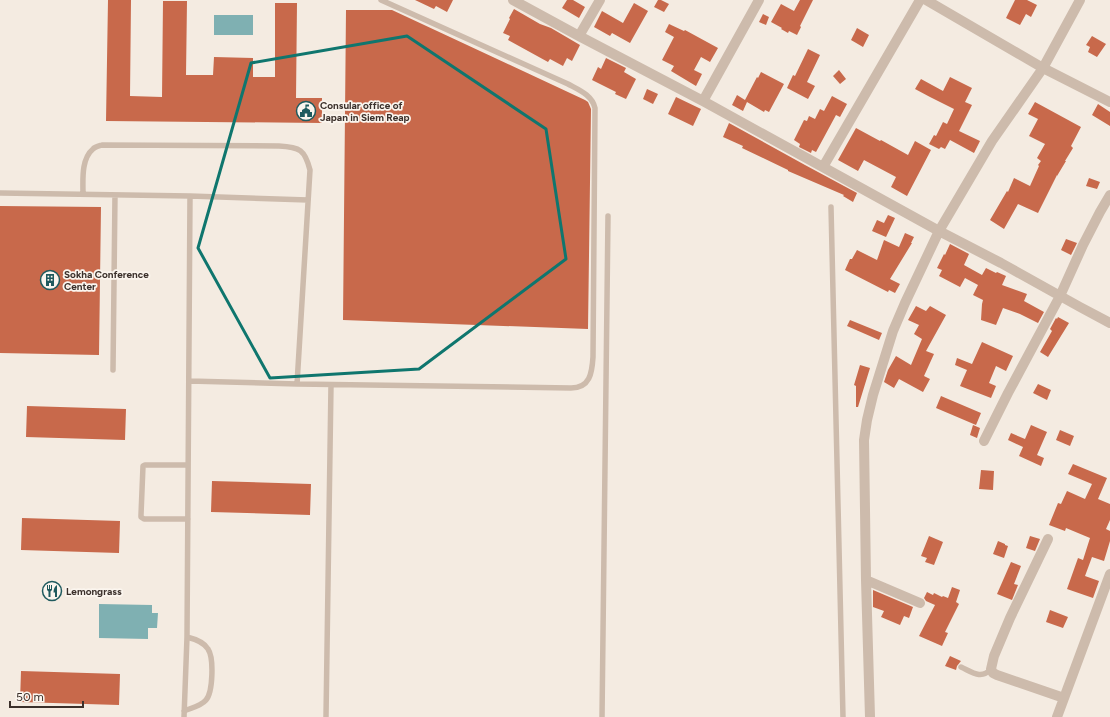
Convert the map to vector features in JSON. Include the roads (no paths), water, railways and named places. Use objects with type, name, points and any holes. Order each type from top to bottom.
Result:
[{"type":"street","points":[[513,0],[703,101],[1110,323]]},
{"type":"street","points":[[579,36],[600,0]]},
{"type":"street","points":[[703,101],[759,0]]},
{"type":"street","points":[[823,167],[920,0]]},
{"type":"street","points":[[926,0],[1043,68],[1110,102]]},
{"type":"street","points":[[870,717],[863,457],[866,420],[873,395],[893,331],[939,231],[992,141],[1043,68],[1080,0]]},
{"type":"street","points":[[984,441],[1060,296],[1083,245],[1110,195]]},
{"type":"street","points":[[1048,539],[1010,618],[994,656],[991,669],[993,673],[998,675],[1064,698]]},
{"type":"street","points":[[1057,717],[1110,574]]},
{"type":"street","points":[[866,580],[920,603]]},
{"type":"lane","points":[[189,381],[331,385],[576,388],[584,385],[588,380],[593,368],[595,108],[592,100],[583,92],[568,84],[381,0]]},
{"type":"lane","points":[[83,194],[86,157],[94,148],[102,145],[279,146],[292,147],[303,152],[310,170],[298,384]]},
{"type":"lane","points":[[0,193],[190,196],[308,200]]},
{"type":"lane","points":[[113,370],[115,195]]},
{"type":"lane","points":[[184,714],[187,637],[190,196]]},
{"type":"lane","points":[[831,207],[844,717]]},
{"type":"lane","points":[[602,717],[608,216]]},
{"type":"lane","points":[[326,717],[331,385]]},
{"type":"lane","points":[[188,465],[143,466],[141,515],[144,519],[188,519]]},
{"type":"lane","points":[[184,714],[206,700],[211,690],[211,660],[209,650],[204,644],[187,637]]},
{"type":"lane","points":[[961,667],[979,675],[987,673],[991,669]]},
{"type":"water","points":[[214,15],[253,15],[253,35],[214,35]]},
{"type":"water","points":[[99,604],[152,605],[152,613],[158,613],[157,628],[148,628],[148,639],[99,638]]},
{"type":"place","name":"Consular office of Japan in Siem Reap","points":[[306,111]]},
{"type":"place","name":"Sokha Conference Center","points":[[50,280]]},
{"type":"place","name":"Lemongrass","points":[[52,591]]}]
